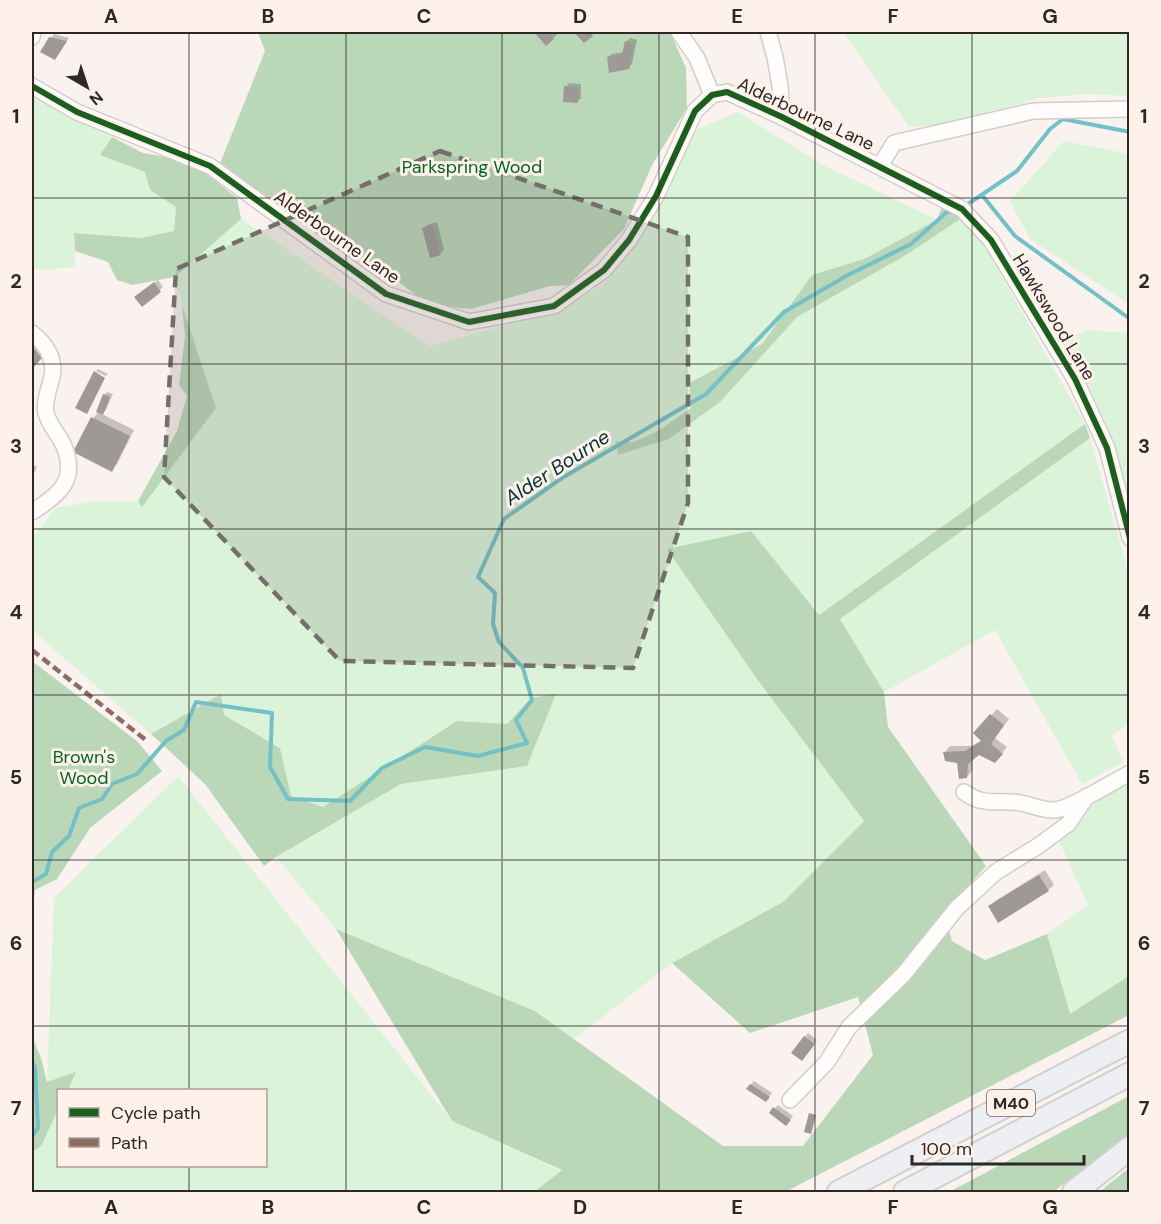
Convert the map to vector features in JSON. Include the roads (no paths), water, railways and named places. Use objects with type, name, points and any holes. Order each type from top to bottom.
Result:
[{"type":"highway","name":"M40","points":[[840,1192],[1130,1041]]},
{"type":"highway","name":"M40","points":[[905,1192],[1130,1074]]},
{"type":"highway","points":[[1074,1192],[1130,1148]]},
{"type":"street","points":[[32,37],[33,32]]},
{"type":"street","points":[[679,32],[697,58],[712,95]]},
{"type":"street","points":[[768,32],[780,86],[782,117]]},
{"type":"street","name":"Alderbourne Lane","points":[[32,87],[77,112],[210,166],[386,294],[469,322],[554,306],[604,270],[629,240],[656,196],[695,111],[712,95],[727,92],[880,166],[894,143],[1033,111],[1130,109]]},
{"type":"street","name":"Hawkswood Lane","points":[[880,166],[962,209],[991,240],[1080,389],[1107,448],[1130,538]]},
{"type":"street","points":[[32,333],[48,350],[51,357],[53,369],[47,393],[46,412],[64,447],[70,469],[64,486],[46,503],[32,512]]},
{"type":"street","points":[[964,792],[972,798],[986,802],[1022,802],[1055,810],[1088,796],[1130,772]]},
{"type":"street","points":[[790,1100],[827,1062],[849,1027],[903,975],[957,908],[996,872],[1068,824],[1088,796]]},
{"type":"waterway","name":"Alder Bourne","points":[[965,206],[1017,171],[1050,129],[1063,119],[1130,132]]},
{"type":"waterway","points":[[982,195],[1015,236],[1130,319]]},
{"type":"waterway","name":"Alder Bourne","points":[[32,882],[46,874],[52,852],[69,836],[79,808],[102,799],[112,784],[137,774],[166,741],[184,730],[196,702],[272,713],[270,767],[288,799],[350,801],[382,768],[425,747],[478,756],[527,743],[516,720],[532,700],[523,668],[499,642],[493,624],[495,593],[478,577],[504,519],[562,478],[706,394],[784,312],[848,275],[911,244],[947,212],[953,211]]},
{"type":"waterway","name":"Alder Bourne","points":[[32,1062],[35,1067],[38,1128],[32,1136]]},
{"type":"park label","name":"Parkspring Wood","points":[[472,167]]},
{"type":"park label","name":"Brown's Wood","points":[[84,768]]}]
